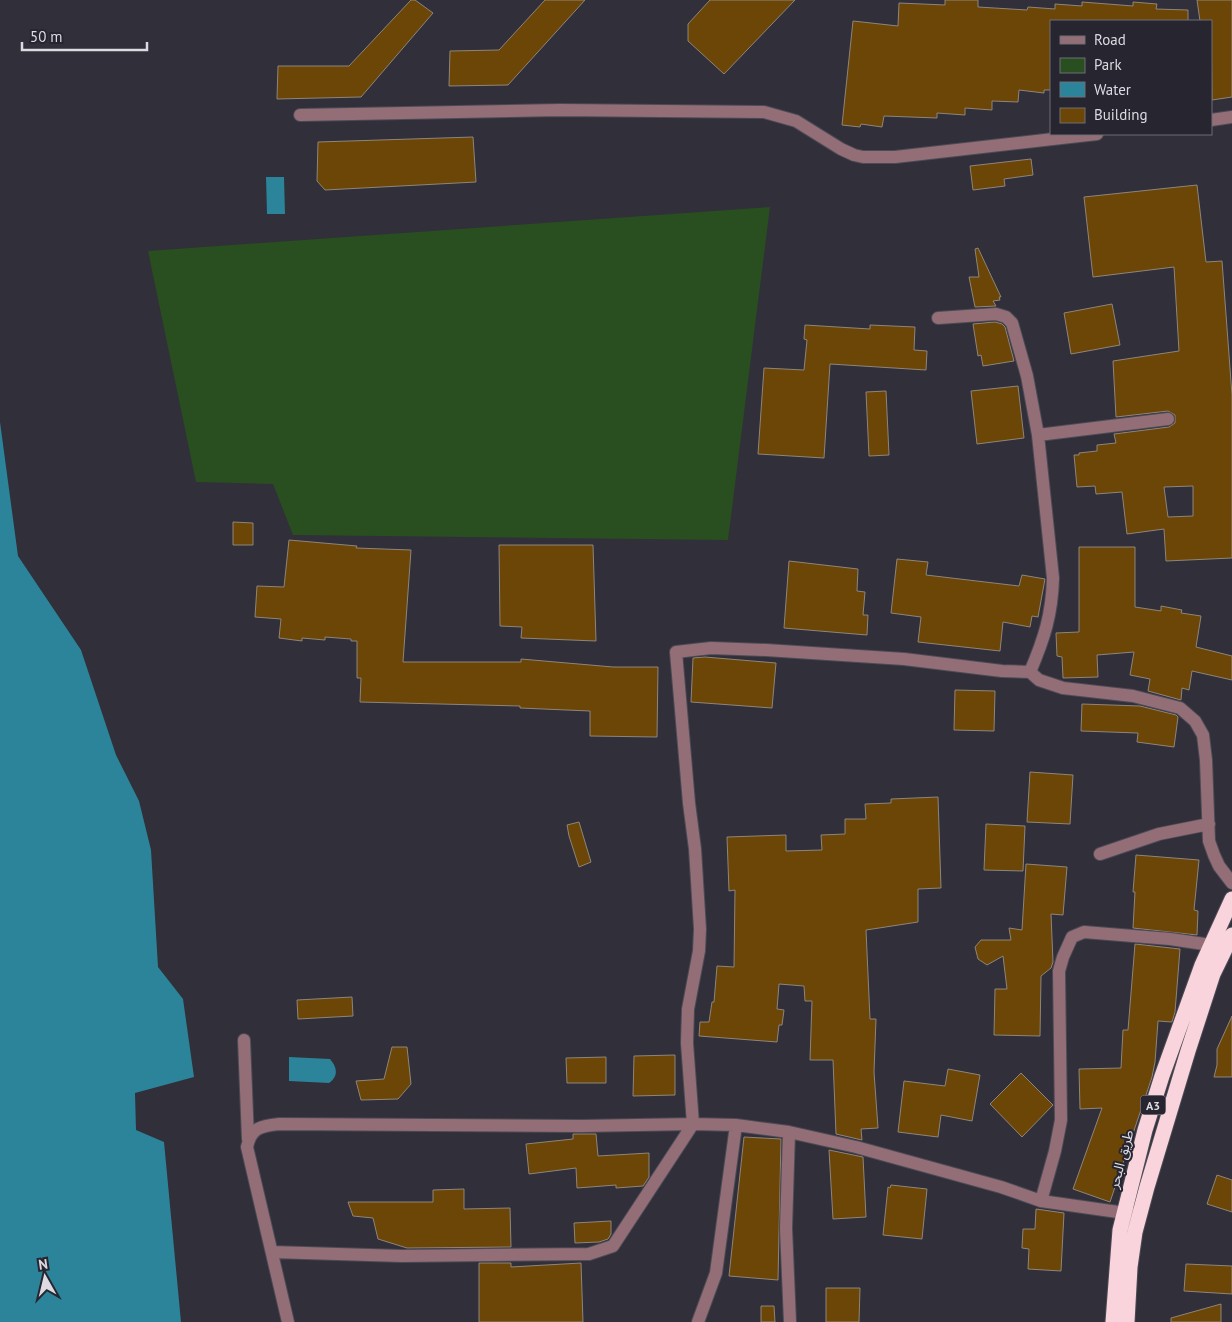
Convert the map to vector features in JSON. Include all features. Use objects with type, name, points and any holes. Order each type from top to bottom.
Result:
[{"type":"highway","name":"طريق البحر","points":[[1113,1322],[1116,1262],[1120,1230],[1145,1130],[1162,1076],[1202,965],[1232,899]]},
{"type":"highway","name":"A3","points":[[1127,1322],[1130,1266],[1139,1215],[1213,974],[1232,935]]},
{"type":"street","points":[[300,115],[560,110],[755,112],[796,121],[840,149],[863,157],[875,158],[1088,135]]},
{"type":"street","points":[[1212,120],[1232,117]]},
{"type":"street","points":[[938,318],[1003,315],[1010,320],[1027,376],[1038,435],[1053,578],[1053,596],[1046,634],[1030,672]]},
{"type":"street","points":[[1038,435],[1168,419]]},
{"type":"street","points":[[272,1252],[402,1256],[589,1254],[613,1246],[693,1124],[687,1044],[688,1009],[699,951],[700,929],[695,849],[689,804],[676,652],[712,648],[766,650],[904,659],[1002,671],[1030,672],[1039,680],[1056,686],[1133,696],[1171,704],[1189,715],[1200,729],[1205,745],[1210,840],[1214,855],[1232,883]]},
{"type":"street","points":[[1100,854],[1158,834],[1209,824]]},
{"type":"street","points":[[1041,1201],[1059,1133],[1061,1112],[1058,981],[1063,957],[1072,937],[1084,932],[1170,939],[1212,945]]},
{"type":"street","points":[[244,1040],[247,1148],[288,1322]]},
{"type":"street","points":[[248,1139],[258,1128],[280,1124],[736,1125],[789,1132],[856,1147],[1001,1187],[1041,1201],[1139,1215]]},
{"type":"street","points":[[698,1322],[716,1273],[736,1125]]},
{"type":"street","points":[[789,1132],[786,1228],[790,1322]]},
{"type":"green space","points":[[770,207],[728,540],[293,535],[273,484],[196,482],[148,251]]},
{"type":"water","points":[[266,177],[284,177],[285,214],[267,214]]},
{"type":"water","points":[[0,422],[18,556],[81,650],[116,755],[139,801],[151,850],[158,967],[183,999],[194,1077],[135,1093],[136,1130],[164,1142],[181,1322],[0,1322]]},
{"type":"water","points":[[289,1057],[330,1059],[336,1074],[329,1083],[289,1081]]},
{"type":"building","points":[[411,0],[415,0],[433,13],[361,97],[277,99],[278,66],[349,66]]},
{"type":"building","points":[[545,0],[585,0],[508,85],[449,86],[450,51],[499,50]]},
{"type":"building","points":[[710,0],[795,0],[724,74],[688,41],[688,24]]},
{"type":"building","points":[[945,0],[978,0],[978,7],[1027,10],[1028,7],[1055,9],[1055,4],[1082,6],[1082,2],[1133,6],[1133,2],[1157,4],[1156,9],[1188,10],[1188,20],[1050,20],[1050,90],[1044,90],[1044,93],[1019,90],[1018,102],[992,101],[992,110],[965,108],[965,115],[937,113],[937,118],[884,116],[882,127],[861,124],[860,127],[842,125],[853,21],[898,26],[899,3],[945,5]]},
{"type":"building","points":[[1197,0],[1232,0],[1232,97],[1212,100],[1212,20],[1200,20]]},
{"type":"building","points":[[473,137],[476,182],[325,190],[317,181],[318,142]]},
{"type":"building","points":[[1031,159],[1033,175],[1004,179],[1005,186],[973,190],[970,166]]},
{"type":"building","points":[[1197,185],[1206,262],[1222,261],[1232,395],[1232,558],[1166,561],[1164,529],[1127,534],[1122,492],[1096,494],[1095,486],[1077,487],[1074,455],[1097,451],[1097,445],[1116,443],[1114,434],[1169,427],[1175,423],[1175,415],[1168,411],[1116,417],[1113,361],[1179,351],[1174,267],[1093,277],[1084,197]],"holes":[[[1193,486],[1193,516],[1168,517],[1164,487]]]},
{"type":"building","points":[[978,248],[1001,297],[999,297],[1000,300],[993,301],[996,306],[975,307],[969,277],[979,277],[975,249]]},
{"type":"building","points":[[1112,304],[1120,345],[1071,354],[1064,313]]},
{"type":"building","points":[[995,322],[1005,327],[1014,361],[983,366],[981,355],[978,356],[973,324]]},
{"type":"building","points":[[805,325],[870,329],[870,325],[915,327],[914,350],[927,351],[926,370],[830,364],[824,458],[758,454],[764,368],[804,370],[807,340],[804,339]]},
{"type":"building","points":[[1018,386],[1024,438],[977,444],[971,391]]},
{"type":"building","points":[[886,391],[889,455],[869,456],[866,392]]},
{"type":"building","points":[[233,522],[253,523],[253,545],[233,545]]},
{"type":"building","points":[[289,540],[357,546],[356,548],[411,550],[403,662],[521,662],[521,659],[613,667],[658,667],[657,737],[590,736],[590,711],[520,708],[520,706],[360,702],[361,678],[357,678],[357,641],[325,637],[325,640],[302,638],[302,641],[279,638],[281,619],[255,617],[257,586],[284,587]]},
{"type":"building","points":[[499,545],[593,545],[596,641],[521,638],[522,627],[500,626]]},
{"type":"building","points":[[1079,547],[1135,547],[1135,607],[1161,611],[1161,606],[1182,610],[1181,613],[1201,616],[1196,647],[1232,656],[1232,680],[1192,671],[1189,690],[1182,688],[1181,700],[1148,691],[1150,679],[1130,675],[1134,652],[1097,655],[1098,677],[1063,678],[1062,657],[1057,656],[1056,633],[1079,632]]},
{"type":"building","points":[[897,559],[928,562],[926,575],[1019,586],[1022,575],[1045,579],[1038,617],[1032,616],[1030,627],[1003,622],[1000,651],[918,642],[921,617],[891,613]]},
{"type":"building","points":[[789,561],[858,569],[857,591],[865,592],[863,615],[868,615],[867,635],[784,628]]},
{"type":"building","points":[[705,657],[776,663],[772,708],[691,702],[693,658]]},
{"type":"building","points":[[955,690],[995,691],[994,731],[954,730]]},
{"type":"building","points":[[1082,704],[1140,706],[1176,715],[1178,717],[1174,747],[1137,742],[1138,733],[1081,731]]},
{"type":"building","points":[[1030,772],[1073,775],[1070,824],[1027,822]]},
{"type":"building","points":[[938,797],[941,888],[918,889],[918,922],[866,930],[870,1019],[876,1019],[874,1072],[878,1128],[861,1129],[862,1140],[836,1134],[833,1060],[810,1060],[812,1001],[805,1001],[804,986],[779,984],[777,1009],[784,1010],[782,1025],[779,1025],[777,1042],[699,1036],[700,1022],[709,1022],[712,1002],[714,1002],[717,966],[734,967],[735,890],[729,891],[727,837],[786,835],[786,851],[822,850],[821,835],[845,834],[845,819],[866,819],[865,804],[891,803],[891,799]]},
{"type":"building","points":[[579,822],[591,862],[579,867],[567,825]]},
{"type":"building","points":[[986,824],[1025,826],[1023,871],[984,870]]},
{"type":"building","points":[[1136,855],[1199,860],[1194,910],[1198,911],[1197,935],[1133,928]]},
{"type":"building","points":[[1026,864],[1067,867],[1063,915],[1051,914],[1053,962],[1051,968],[1041,976],[1040,1036],[994,1035],[995,989],[1007,989],[1003,956],[987,965],[978,959],[975,947],[981,940],[1011,940],[1009,928],[1022,930]]},
{"type":"building","points":[[1135,944],[1180,949],[1175,1012],[1172,1022],[1158,1021],[1152,1077],[1110,1202],[1073,1189],[1102,1108],[1080,1109],[1079,1069],[1121,1068],[1123,1030],[1128,1030]]},
{"type":"building","points":[[352,997],[353,1016],[298,1019],[297,1000]]},
{"type":"building","points":[[1232,1016],[1232,1077],[1214,1077],[1217,1065],[1217,1049]]},
{"type":"building","points":[[392,1047],[407,1047],[411,1084],[398,1099],[361,1100],[356,1081],[384,1079]]},
{"type":"building","points":[[675,1055],[675,1095],[633,1096],[634,1056]]},
{"type":"building","points":[[606,1057],[606,1083],[567,1083],[566,1058]]},
{"type":"building","points":[[948,1069],[980,1075],[972,1121],[941,1115],[938,1137],[898,1132],[904,1081],[945,1086]]},
{"type":"building","points":[[1021,1073],[1053,1105],[1022,1137],[990,1104]]},
{"type":"building","points":[[573,1134],[596,1134],[598,1156],[649,1153],[649,1177],[643,1186],[616,1188],[616,1185],[577,1188],[576,1168],[529,1174],[526,1144],[573,1139]]},
{"type":"building","points":[[744,1137],[781,1139],[778,1280],[729,1276]]},
{"type":"building","points":[[829,1150],[863,1157],[866,1217],[833,1219]]},
{"type":"building","points":[[1217,1175],[1232,1180],[1232,1212],[1207,1204]]},
{"type":"building","points":[[891,1185],[927,1189],[922,1239],[883,1235],[888,1187],[890,1188]]},
{"type":"building","points":[[464,1189],[464,1209],[510,1208],[511,1247],[407,1248],[378,1239],[373,1218],[353,1216],[348,1202],[433,1202],[433,1190]]},
{"type":"building","points":[[1036,1209],[1064,1213],[1061,1271],[1028,1269],[1029,1249],[1022,1248],[1023,1229],[1035,1229]]},
{"type":"building","points":[[611,1221],[611,1234],[608,1239],[599,1242],[575,1243],[574,1223]]},
{"type":"building","points":[[479,1263],[511,1263],[511,1267],[581,1263],[583,1322],[479,1322]]},
{"type":"building","points":[[1186,1264],[1232,1266],[1232,1294],[1184,1291]]},
{"type":"building","points":[[826,1288],[860,1288],[859,1322],[826,1322]]},
{"type":"building","points":[[1221,1304],[1221,1322],[1171,1322],[1171,1318]]},
{"type":"building","points":[[761,1306],[774,1306],[775,1322],[761,1322]]}]
